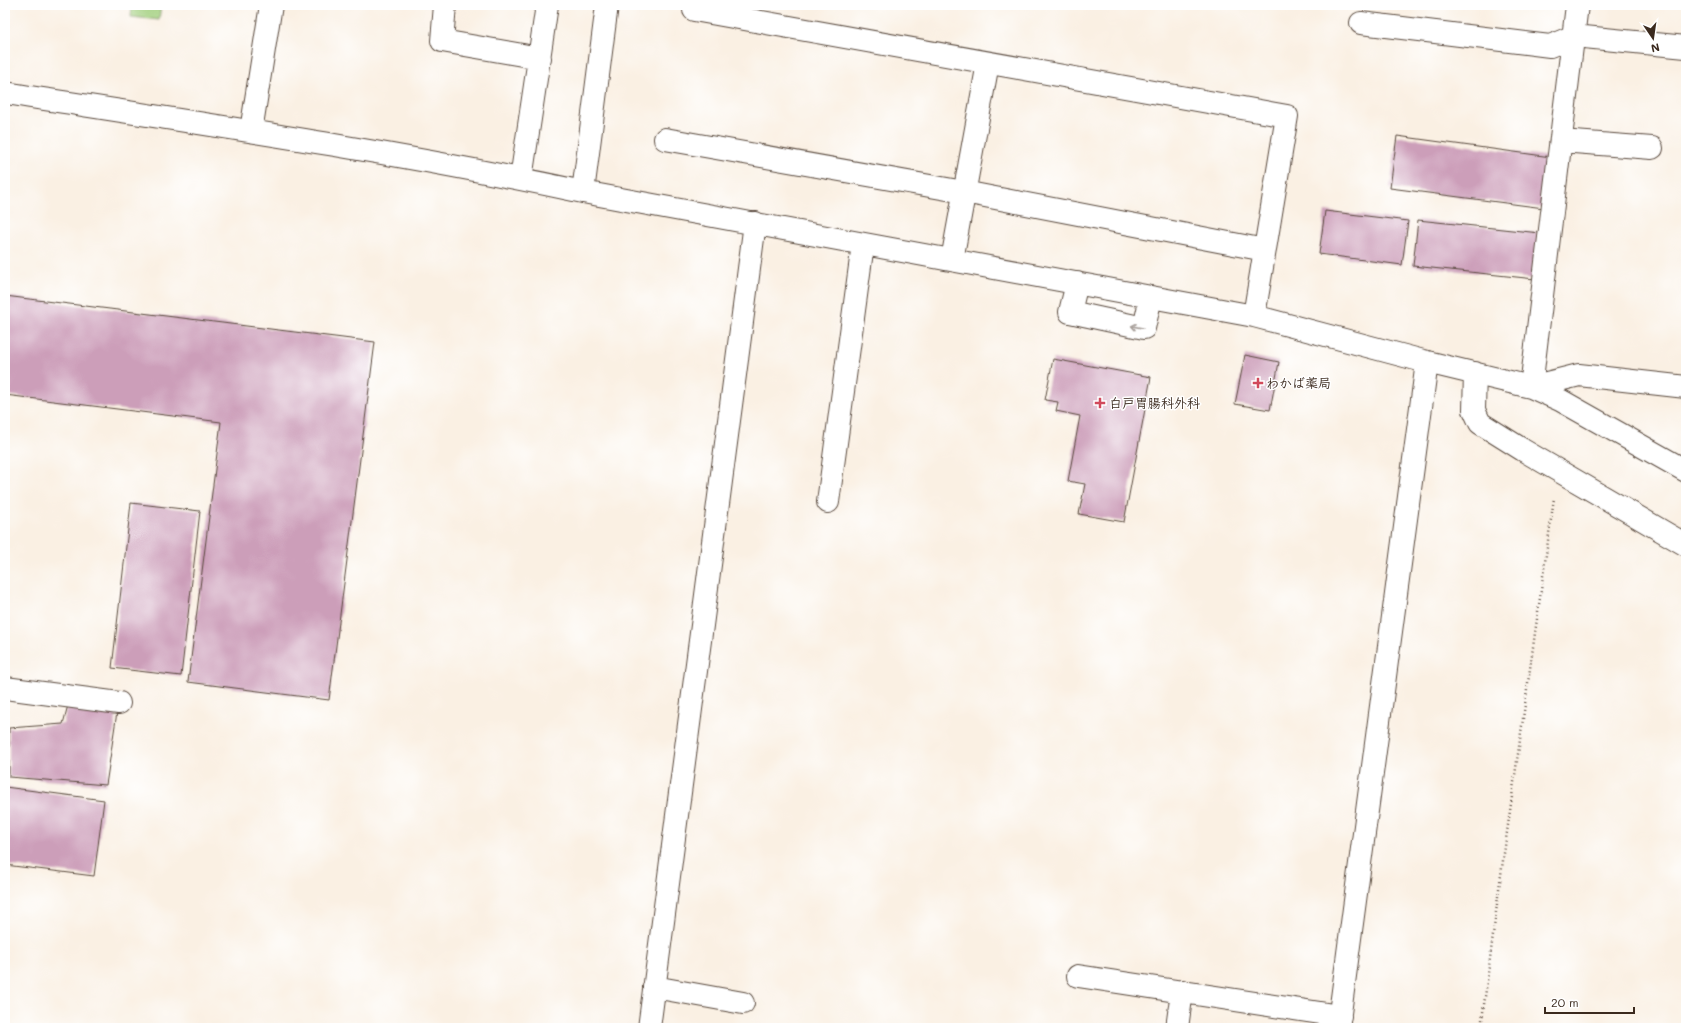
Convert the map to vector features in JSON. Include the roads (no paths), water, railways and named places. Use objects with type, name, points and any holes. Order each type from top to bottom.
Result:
[{"type":"street","points":[[251,131],[270,5]]},
{"type":"street","points":[[445,5],[442,41],[540,58]]},
{"type":"street","points":[[522,179],[547,5]]},
{"type":"street","points":[[583,192],[607,5]]},
{"type":"street","points":[[1531,387],[1578,5]]},
{"type":"street","points":[[694,10],[1287,116],[1254,316]]},
{"type":"street","points":[[1361,23],[1550,46],[1574,36],[1686,46]]},
{"type":"street","points":[[952,260],[988,63]]},
{"type":"street","points":[[5,94],[251,131],[522,179],[583,192],[1254,316],[1427,362],[1531,387],[1560,400],[1686,471]]},
{"type":"street","points":[[665,140],[964,192],[1265,250]]},
{"type":"street","points":[[1561,141],[1652,148]]},
{"type":"street","points":[[649,1028],[755,223]]},
{"type":"street","points":[[828,502],[863,244]]},
{"type":"street","points":[[1077,283],[1070,312],[1144,328],[1151,297]]},
{"type":"street","points":[[1078,976],[1182,991],[1339,1022],[1427,362]]},
{"type":"street","points":[[1476,374],[1474,410],[1480,423],[1686,545]]},
{"type":"street","points":[[1531,387],[1579,376],[1686,387]]},
{"type":"street","points":[[5,688],[120,703]]},
{"type":"street","points":[[654,988],[743,1003]]},
{"type":"street","points":[[1177,1028],[1182,991]]},
{"type":"place","name":"わかば薬局","points":[[1258,383]]},
{"type":"place","name":"白戸胃腸科外科","points":[[1100,403]]}]
